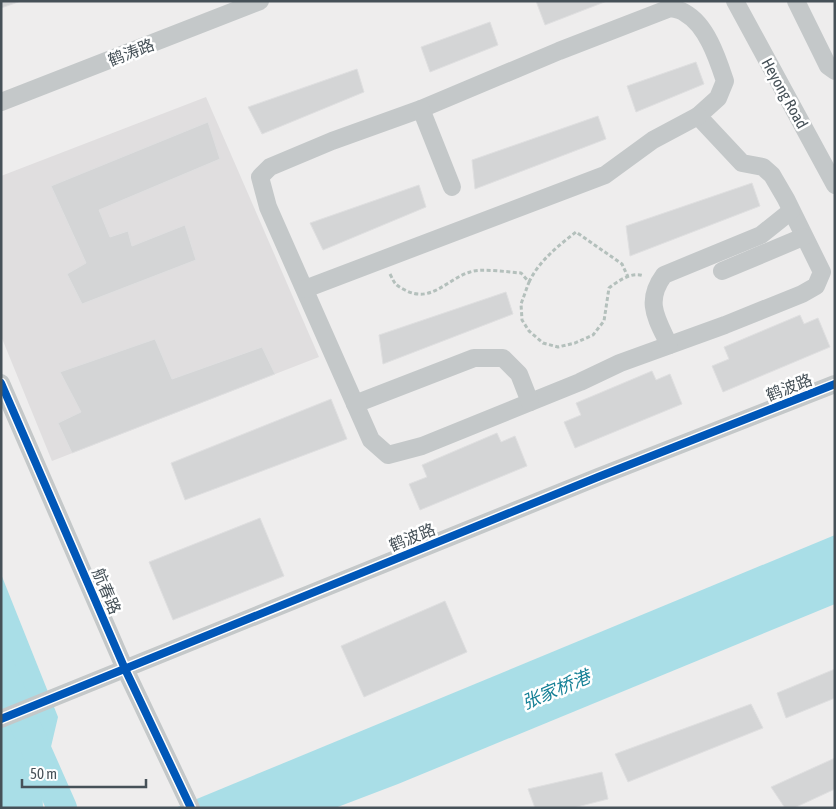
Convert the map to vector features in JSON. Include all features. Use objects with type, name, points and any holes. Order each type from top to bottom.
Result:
[{"type":"street","name":"鹤涛路","points":[[1,102],[260,1]]},
{"type":"street","name":"Heyong Road","points":[[735,1],[835,185]]},
{"type":"street","points":[[796,1],[828,66],[835,71]]},
{"type":"street","points":[[305,290],[605,175],[653,140],[698,116],[718,98],[725,81],[717,56],[700,26],[686,13],[670,8],[550,55],[421,109],[270,166],[260,177],[268,207],[371,440],[388,455],[422,446],[620,363],[802,294],[816,286],[822,272],[772,175],[763,167],[742,163],[698,116]]},
{"type":"street","points":[[421,109],[452,187]]},
{"type":"street","points":[[669,345],[657,319],[652,301],[657,284],[664,275],[762,235],[791,210]]},
{"type":"street","points":[[722,271],[803,237]]},
{"type":"street","points":[[355,404],[474,358],[503,358],[519,374],[530,402]]},
{"type":"street","name":"航春路","points":[[1,384],[125,669],[191,808]]},
{"type":"street","name":"鹤波路","points":[[1,719],[598,477],[835,384]]},
{"type":"path","points":[[628,277],[622,264],[576,232],[547,256],[533,273],[521,304],[522,320],[529,331],[544,343],[558,346],[575,343],[593,335],[604,321],[609,288],[623,278],[628,277],[640,274],[657,284]]},
{"type":"path","points":[[384,260],[395,285],[410,293],[429,294],[457,277],[472,271],[521,273],[529,282]]},
{"type":"shaded area","points":[[206,97],[319,357],[52,461],[1,336],[1,176]]},
{"type":"water","name":"张家桥港","points":[[835,535],[835,604],[398,784],[335,808],[175,808]]},
{"type":"water","points":[[1,574],[58,717],[42,785],[43,808],[1,808]]},
{"type":"building","points":[[1,1],[21,1],[1,8]]},
{"type":"building","points":[[536,1],[607,1],[545,25]]},
{"type":"building","points":[[490,22],[498,45],[430,72],[421,47]]},
{"type":"building","points":[[696,62],[704,84],[636,112],[627,86]]},
{"type":"building","points":[[357,69],[364,92],[262,134],[248,107]]},
{"type":"building","points":[[598,116],[606,139],[475,189],[472,160]]},
{"type":"building","points":[[208,122],[220,159],[99,210],[110,237],[128,231],[132,246],[185,225],[196,260],[82,304],[67,274],[86,263],[51,186]]},
{"type":"building","points":[[752,183],[760,206],[630,256],[626,226]]},
{"type":"building","points":[[419,185],[426,207],[323,250],[310,223]]},
{"type":"building","points":[[506,292],[513,314],[383,364],[379,335]]},
{"type":"building","points":[[800,315],[804,324],[818,318],[830,347],[723,392],[712,366],[729,359],[724,347]]},
{"type":"building","points":[[155,339],[172,379],[262,347],[275,374],[72,453],[58,423],[81,412],[60,372]]},
{"type":"building","points":[[652,371],[656,380],[670,374],[682,404],[575,448],[564,422],[581,415],[576,403]]},
{"type":"building","points":[[331,399],[347,439],[185,500],[171,463]]},
{"type":"building","points":[[497,433],[501,442],[515,436],[527,466],[420,510],[409,484],[427,477],[422,465]]},
{"type":"building","points":[[260,518],[284,576],[173,620],[149,562]]},
{"type":"building","points":[[445,601],[467,652],[364,697],[341,646]]},
{"type":"building","points":[[835,669],[835,698],[786,718],[777,693]]},
{"type":"building","points":[[751,704],[763,728],[628,782],[615,754]]},
{"type":"building","points":[[835,758],[835,789],[794,808],[785,808],[771,787]]},
{"type":"building","points":[[602,772],[608,799],[573,808],[535,808],[528,789]]},
{"type":"waterway","points":[[1,670],[62,808]]},
{"type":"cycle path","points":[[1,383],[125,669],[191,808]]},
{"type":"cycle path","points":[[1,719],[598,477],[835,384]]}]
